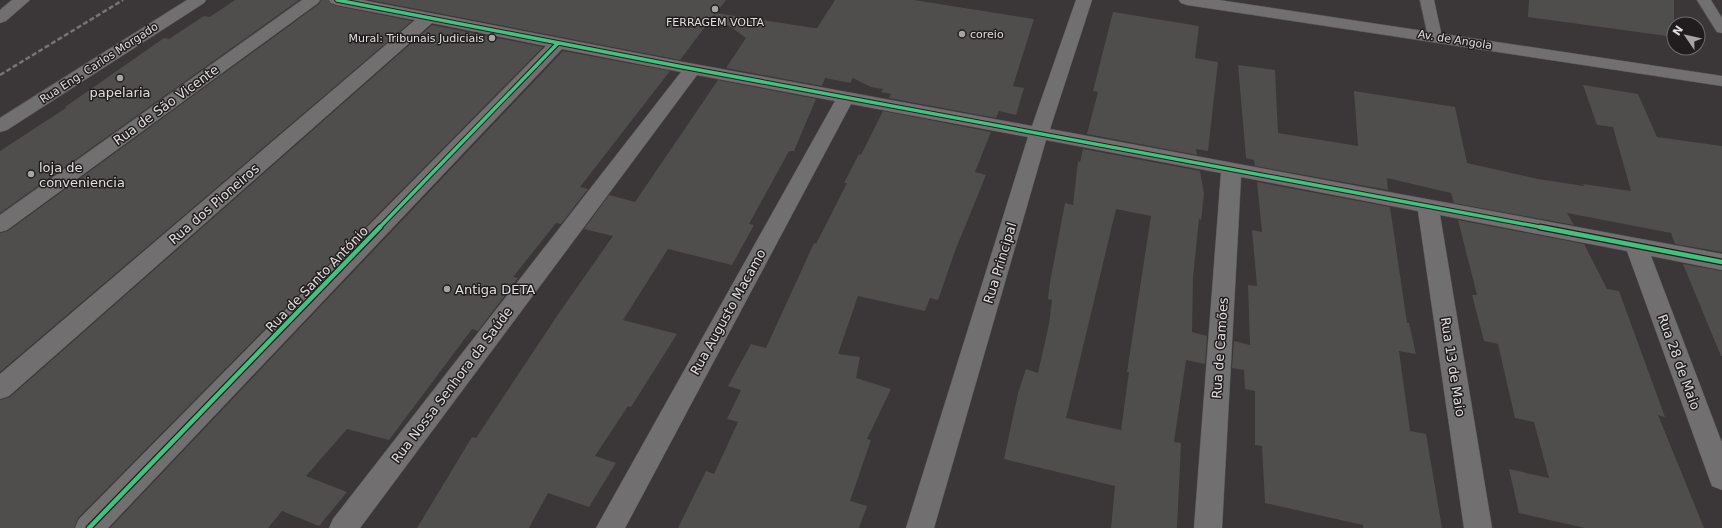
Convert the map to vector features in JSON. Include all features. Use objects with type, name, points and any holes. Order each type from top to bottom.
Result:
[{"type":"street","points":[[0,18],[22,0]]},
{"type":"street","name":"Rua Eng. Carlos Morgado","points":[[0,126],[198,0]]},
{"type":"street","name":"Rua de São Vicente","points":[[0,225],[312,0]]},
{"type":"street","points":[[337,0],[692,70],[846,97],[1722,262]]},
{"type":"street","name":"Rua Principal","points":[[920,528],[1039,133],[1084,0]]},
{"type":"street","name":"Av. de Angola","points":[[1188,0],[1722,81]]},
{"type":"street","name":"Rua dos Pioneiros","points":[[0,389],[428,18]]},
{"type":"street","name":"Rua de Santo António","points":[[89,528],[558,43]]},
{"type":"street","name":"Rua Nossa Senhora da Saúde","points":[[343,528],[692,70]]},
{"type":"street","name":"Rua Augusto Macamo","points":[[610,528],[846,97]]},
{"type":"street","name":"Rua de Camões","points":[[1208,528],[1232,169]]},
{"type":"street","name":"Rua 13 de Maio","points":[[1428,206],[1478,528]]},
{"type":"street","name":"Rua 28 de Maio","points":[[1636,245],[1722,478]]},
{"type":"lane","points":[[1427,0],[1435,37]]},
{"type":"lane","points":[[1704,0],[1722,29]]},
{"type":"building","points":[[235,0],[299,0],[0,213],[0,151],[66,108],[65,107],[164,38],[169,39],[204,16],[210,17]]},
{"type":"building","points":[[321,0],[328,0],[331,4],[337,6],[412,21],[0,372],[0,233],[8,231],[319,4]]},
{"type":"building","points":[[370,0],[726,0],[716,13],[817,28],[835,0],[914,0],[1034,19],[1013,86],[1024,88],[1016,115],[999,111],[996,118],[889,98],[891,94],[881,92],[883,89],[871,87],[853,78],[850,83],[825,78],[822,86],[726,68],[746,38],[714,15],[680,60]]},
{"type":"building","points":[[1529,0],[1674,0],[1674,16],[1666,16],[1666,36],[1528,17]]},
{"type":"building","points":[[1113,12],[1199,26],[1195,58],[1218,62],[1208,151],[1196,149],[1197,155],[1087,134],[1098,92],[1093,91]]},
{"type":"building","points":[[432,25],[543,47],[78,518],[74,528],[0,528],[0,400],[10,397]]},
{"type":"building","points":[[563,51],[670,71],[580,187],[588,189],[561,224],[556,223],[513,277],[518,278],[478,331],[472,329],[389,440],[347,429],[306,476],[347,492],[319,526],[282,511],[268,528],[110,528]]},
{"type":"building","points":[[1238,65],[1275,70],[1278,133],[1358,146],[1354,91],[1455,107],[1467,163],[1538,179],[1631,191],[1613,127],[1597,125],[1583,85],[1638,94],[1657,137],[1722,146],[1722,252],[1675,244],[1671,233],[1567,213],[1574,225],[1454,203],[1451,193],[1387,178],[1388,190],[1255,166],[1254,160],[1246,158]]},
{"type":"building","points":[[718,80],[816,99],[794,151],[789,151],[749,224],[754,225],[732,265],[668,249],[623,320],[677,334],[631,407],[628,406],[595,456],[616,463],[589,507],[548,493],[529,528],[417,528],[472,437],[476,438],[559,313],[613,236],[584,229],[609,195],[635,202]]},
{"type":"building","points":[[883,111],[991,132],[975,172],[986,175],[955,251],[938,300],[930,298],[925,311],[858,296],[838,354],[860,357],[856,378],[891,389],[867,439],[871,440],[850,501],[867,506],[859,528],[678,528],[706,471],[714,474],[738,422],[727,419],[741,390],[728,386],[751,344],[766,348],[814,243],[816,244],[847,183],[844,183],[859,154],[861,155]]},
{"type":"building","points":[[1083,149],[1200,171],[1204,194],[1201,220],[1199,219],[1193,277],[1192,332],[1207,336],[1205,364],[1186,360],[1174,442],[1181,443],[1177,528],[1111,528],[1115,486],[1004,459],[1018,393],[1026,369],[1038,373],[1049,324],[1052,300],[1048,299],[1050,282],[1065,203],[1073,205],[1078,161],[1080,162]],"holes":[[[1116,209],[1151,216],[1127,372],[1129,372],[1121,430],[1066,418]]]},
{"type":"building","points":[[1257,182],[1390,207],[1407,323],[1409,323],[1416,354],[1399,351],[1410,431],[1426,434],[1442,528],[1363,528],[1363,525],[1265,503],[1262,446],[1255,445],[1255,391],[1245,389],[1244,370],[1232,368],[1234,341],[1250,345],[1248,285],[1257,286],[1252,230],[1262,232]]},
{"type":"building","points":[[1458,220],[1584,244],[1607,289],[1619,291],[1665,417],[1658,415],[1704,528],[1585,528],[1519,513],[1509,469],[1549,478],[1534,422],[1515,418],[1498,344],[1484,341],[1472,295],[1477,295]]},
{"type":"building","points":[[1683,264],[1722,271],[1722,356],[1721,356]]},
{"type":"railway","points":[[0,75],[123,0]]},
{"type":"cycle path","points":[[337,0],[683,67],[1549,228],[1722,262]]},
{"type":"cycle path","points":[[89,528],[558,43]]},
{"type":"place","name":"FERRAGEM VOLTA","points":[[715,9]]},
{"type":"place","name":"coreio","points":[[962,34]]},
{"type":"place","name":"Mural: Tribunais Judiciais","points":[[492,38]]},
{"type":"place","name":"papelaria","points":[[120,78]]},
{"type":"place","name":"loja de conveniencia","points":[[31,174]]},
{"type":"place","name":"Antiga DETA","points":[[447,289]]}]
